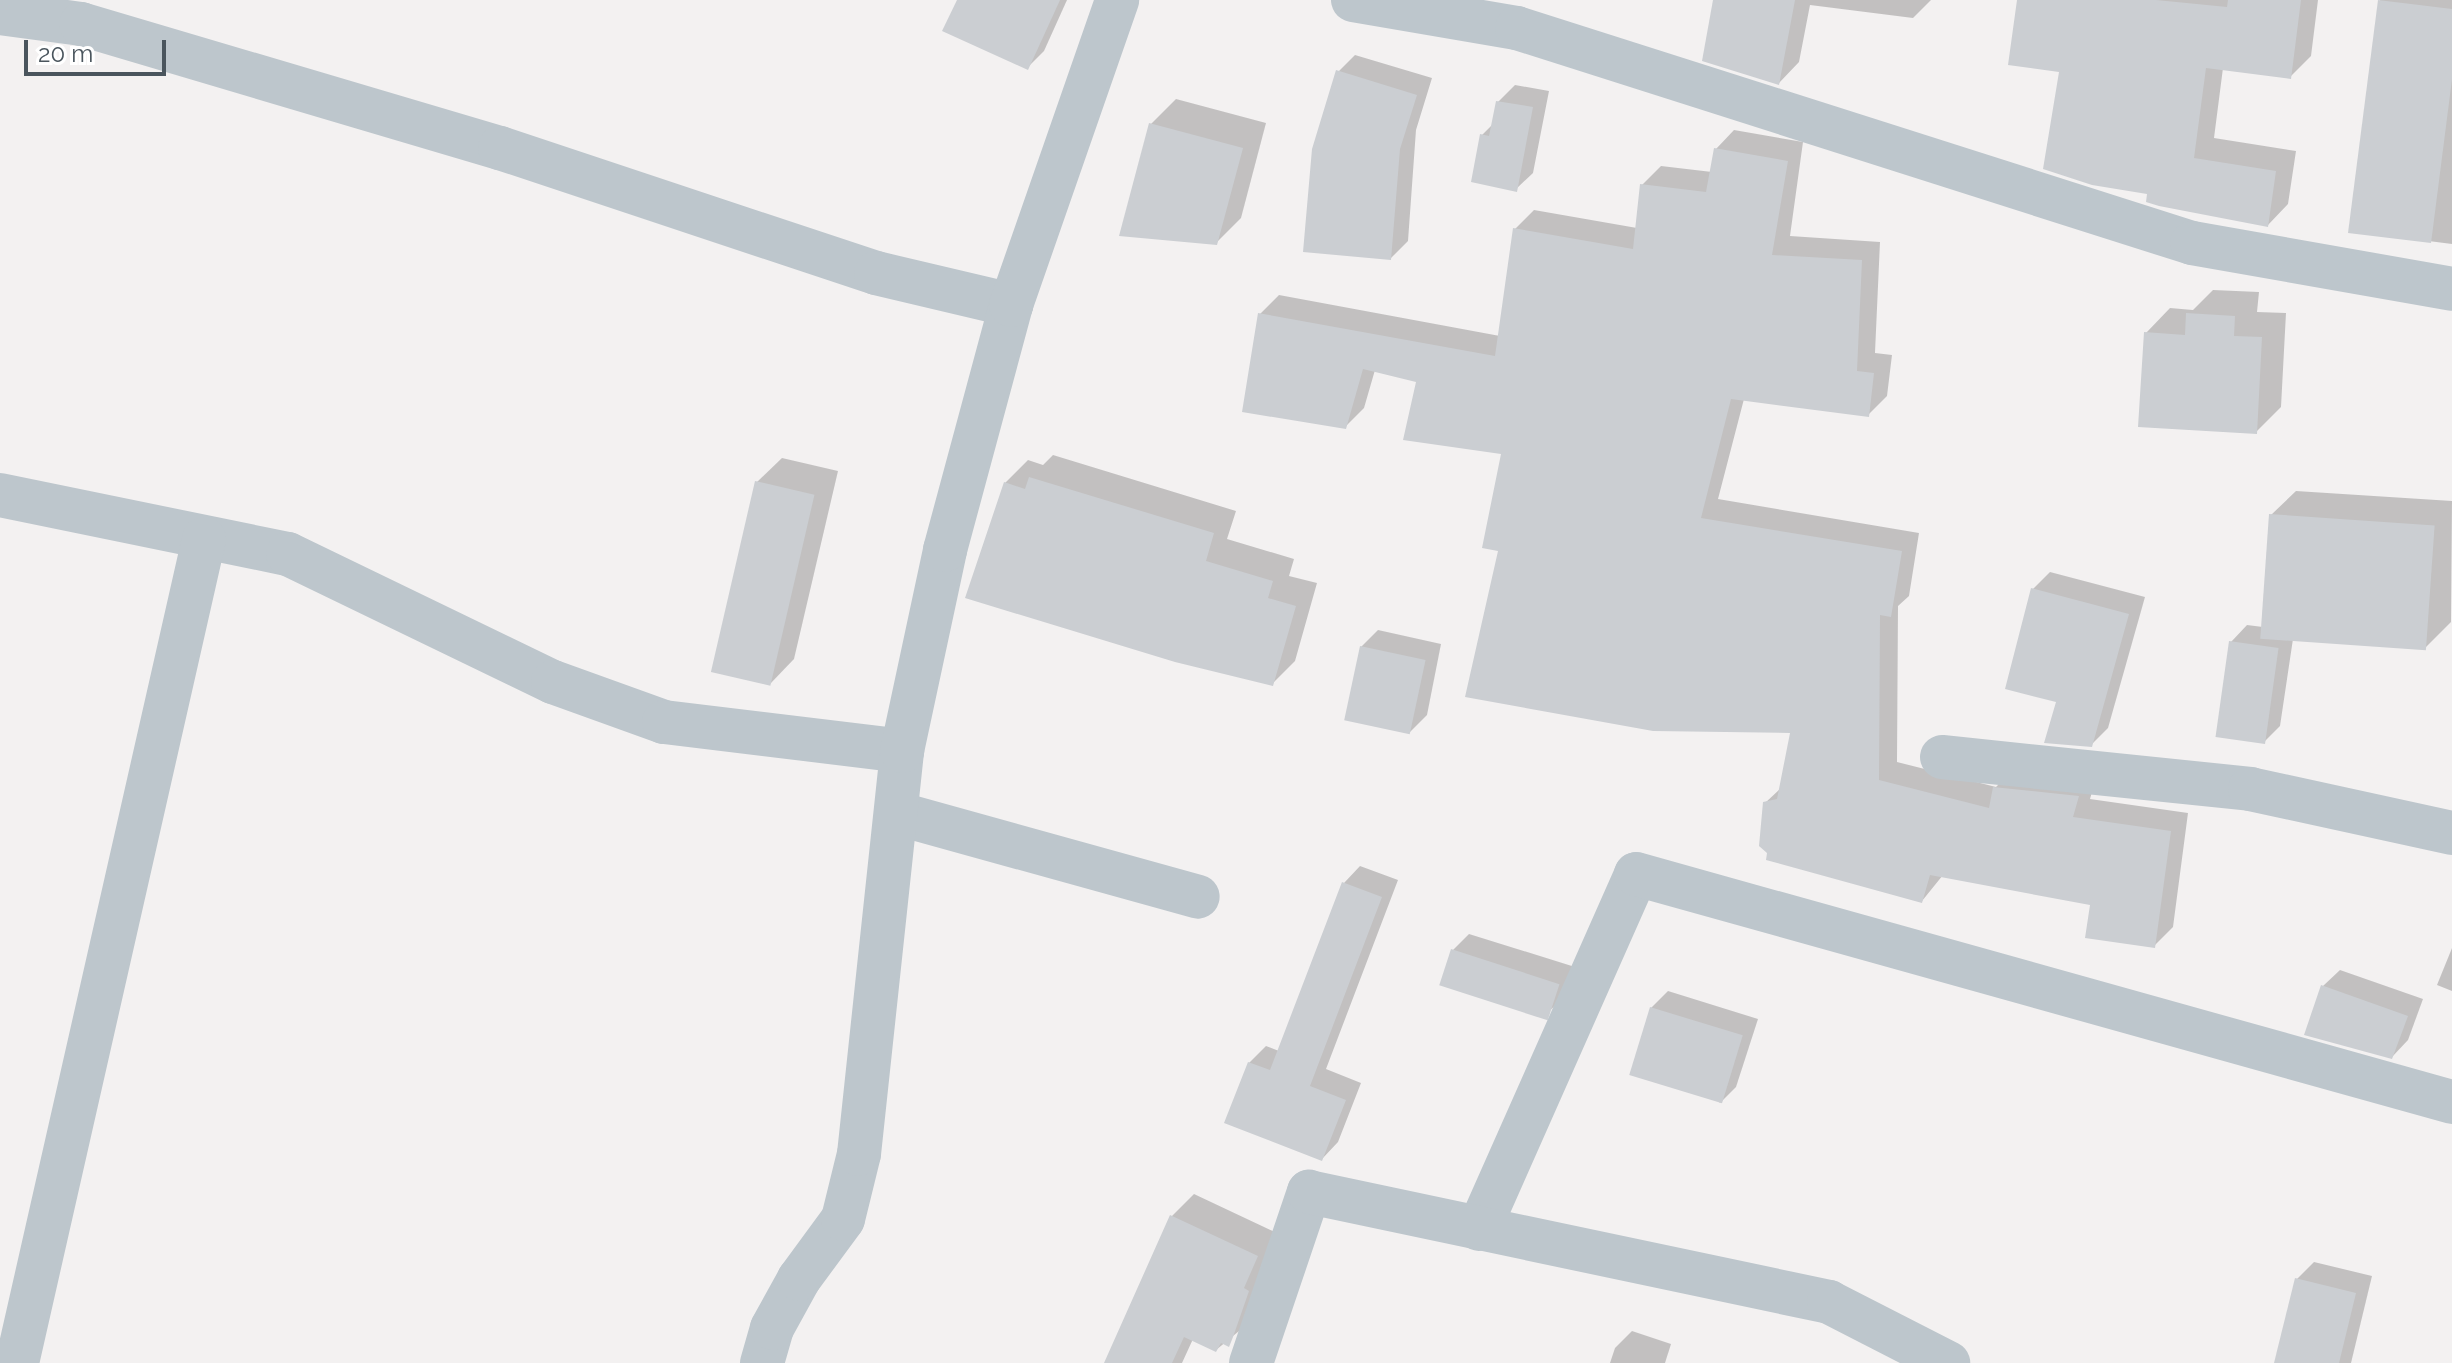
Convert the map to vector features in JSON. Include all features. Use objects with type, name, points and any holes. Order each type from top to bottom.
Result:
[{"type":"street","points":[[762,1363],[772,1328],[799,1279],[843,1219],[859,1154],[902,751],[970,445],[1011,305],[1117,0]]},
{"type":"street","points":[[1353,0],[1517,28],[2192,243],[2452,289]]},
{"type":"street","points":[[0,13],[81,24],[500,148],[876,273],[1011,305]]},
{"type":"street","points":[[0,495],[288,554],[553,682],[664,722],[902,751]]},
{"type":"street","points":[[17,1363],[204,539]]},
{"type":"street","points":[[1942,757],[2250,789],[2452,833]]},
{"type":"street","points":[[896,813],[1198,897]]},
{"type":"street","points":[[1479,1229],[1636,874],[2452,1102]]},
{"type":"street","points":[[1251,1363],[1309,1192],[1829,1302],[1948,1363]]},
{"type":"building","points":[[957,0],[1060,0],[1028,70],[942,31]]},
{"type":"building","points":[[1713,0],[1795,0],[1779,85],[1702,61]]},
{"type":"building","points":[[2017,0],[2156,0],[2227,7],[2228,0],[2301,0],[2291,79],[2206,68],[2194,158],[2276,171],[2268,227],[2159,206],[2146,202],[2147,194],[2092,185],[2043,169],[2059,72],[2008,65]]},
{"type":"building","points":[[2378,0],[2452,9],[2452,79],[2431,243],[2348,233]]},
{"type":"building","points":[[1336,70],[1417,95],[1400,149],[1391,260],[1303,252],[1312,149]]},
{"type":"building","points":[[1496,101],[1533,107],[1517,192],[1471,182],[1480,134],[1489,136]]},
{"type":"building","points":[[1149,123],[1243,148],[1217,245],[1119,236]]},
{"type":"building","points":[[1714,148],[1788,161],[1772,255],[1862,260],[1857,371],[1874,373],[1869,417],[1731,399],[1701,518],[1902,551],[1891,617],[1880,615],[1879,780],[1989,808],[1993,787],[2079,796],[2073,817],[2171,831],[2155,948],[2085,938],[2090,905],[1930,875],[1922,903],[1766,860],[1767,853],[1759,846],[1763,802],[1777,799],[1790,733],[1653,731],[1465,697],[1498,551],[1482,548],[1501,454],[1403,440],[1416,382],[1363,369],[1346,429],[1242,412],[1258,313],[1495,356],[1513,228],[1633,249],[1640,184],[1706,192]]},
{"type":"building","points":[[2186,313],[2235,316],[2234,336],[2262,337],[2257,434],[2138,427],[2144,332],[2185,335]]},
{"type":"building","points":[[1029,477],[1214,533],[1206,561],[1273,581],[1268,598],[1296,606],[1273,686],[1175,662],[965,598],[1004,482],[1025,489]]},
{"type":"building","points":[[755,481],[814,495],[770,686],[711,672]]},
{"type":"building","points":[[2269,514],[2435,526],[2426,650],[2260,639]]},
{"type":"building","points":[[2031,588],[2129,614],[2092,747],[2044,743],[2056,702],[2005,689]]},
{"type":"building","points":[[2229,641],[2279,648],[2265,744],[2216,737]]},
{"type":"building","points":[[1360,646],[1426,660],[1410,734],[1344,720]]},
{"type":"building","points":[[1342,882],[1382,897],[1310,1086],[1346,1100],[1322,1161],[1224,1123],[1248,1062],[1270,1070]]},
{"type":"building","points":[[1451,949],[1559,984],[1548,1020],[1439,985]]},
{"type":"building","points":[[2321,985],[2408,1016],[2392,1059],[2304,1035]]},
{"type":"building","points":[[1650,1007],[1743,1035],[1722,1103],[1629,1075]]},
{"type":"building","points":[[1170,1215],[1258,1256],[1244,1288],[1249,1291],[1229,1347],[1221,1343],[1216,1352],[1184,1337],[1172,1363],[1104,1363]]},
{"type":"building","points":[[2295,1278],[2356,1293],[2339,1363],[2274,1363]]}]
